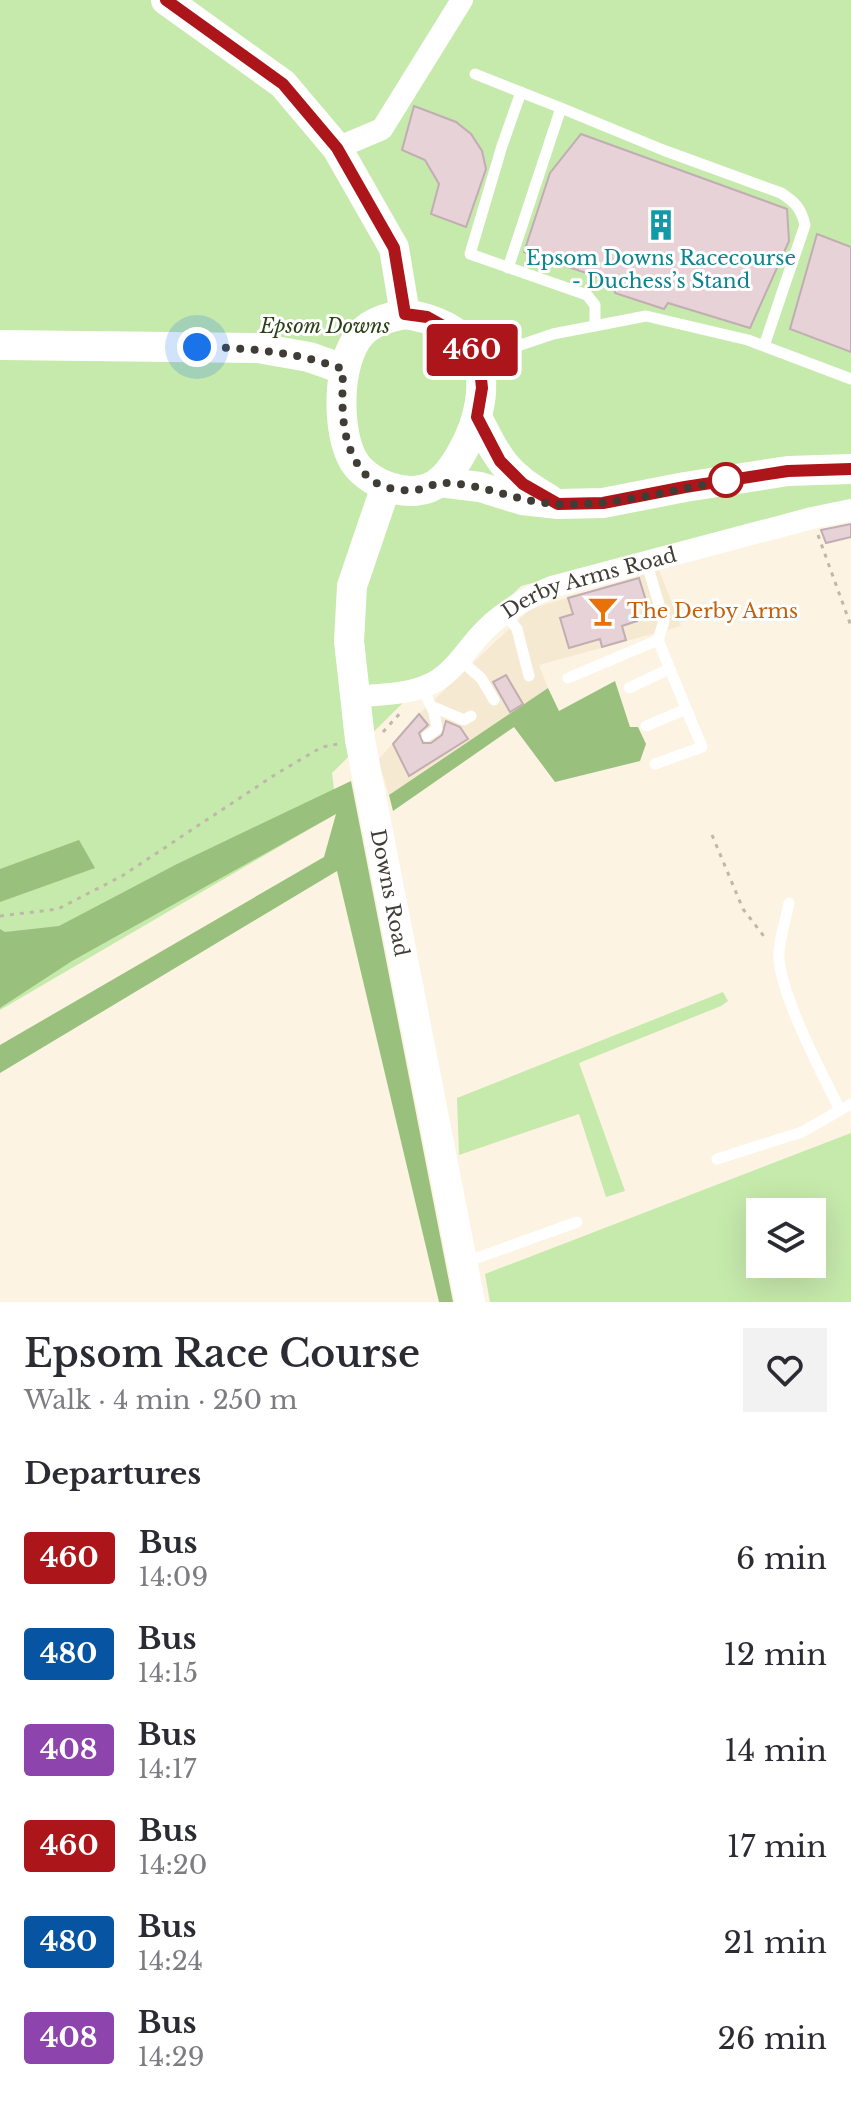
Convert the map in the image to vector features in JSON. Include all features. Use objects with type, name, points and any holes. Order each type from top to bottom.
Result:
[{"type":"main road","points":[[166,0],[283,84],[337,148],[394,248],[405,314]]},
{"type":"main road","points":[[405,314],[427,317],[463,337],[479,359],[482,388],[477,417],[467,446],[439,482],[423,489],[397,490],[370,480],[351,456],[341,413],[343,369],[363,331],[387,317],[405,314]]},
{"type":"main road","points":[[0,345],[258,348],[309,357],[343,369]]},
{"type":"main road","points":[[477,417],[500,461],[523,484],[558,504]]},
{"type":"main road","points":[[439,482],[480,487],[522,500],[558,504],[603,503],[788,471],[851,469]]},
{"type":"main road","name":"Downs Road","points":[[386,486],[352,586],[349,641],[360,740],[470,1302]]},
{"type":"street","points":[[337,148],[382,129],[462,0]]},
{"type":"street","name":"Derby Arms Road","points":[[356,697],[420,695],[505,613],[527,597],[552,587],[851,510]]},
{"type":"lane","points":[[475,74],[663,150],[781,193],[794,201],[802,211],[805,225],[764,346]]},
{"type":"lane","points":[[521,92],[470,254],[587,295],[595,305],[595,326]]},
{"type":"lane","points":[[508,268],[561,108]]},
{"type":"lane","points":[[479,359],[553,334],[646,316],[748,340],[851,379]]},
{"type":"lane","points":[[646,561],[664,621],[658,640],[702,747],[655,764]]},
{"type":"lane","points":[[505,613],[517,629],[529,676]]},
{"type":"lane","points":[[568,678],[658,640]]},
{"type":"lane","points":[[459,659],[481,678],[494,700]]},
{"type":"lane","points":[[629,688],[669,669]]},
{"type":"lane","points":[[420,695],[464,720],[471,716]]},
{"type":"lane","points":[[420,695],[437,729],[427,736]]},
{"type":"lane","points":[[646,726],[686,709]]},
{"type":"lane","points":[[717,1159],[802,1132],[846,1107],[817,1063],[781,978],[779,954],[789,903]]},
{"type":"lane","points":[[462,1263],[577,1222]]},
{"type":"path","points":[[812,518],[851,626]]},
{"type":"path","points":[[0,916],[58,909],[122,876],[322,747],[376,737],[387,730],[408,703],[420,695]]},
{"type":"path","points":[[712,835],[743,909],[779,954]]},
{"type":"shaded area","points":[[659,570],[681,626],[539,665],[548,688],[389,795],[378,760],[419,714],[530,609]]},
{"type":"green space","name":"Epsom Downs","points":[[0,0],[851,0],[851,520],[737,529],[521,586],[332,773],[337,813],[0,1010]]},
{"type":"green space","points":[[615,681],[630,727],[638,727],[646,744],[640,761],[555,782],[514,727],[393,811],[389,795],[548,688],[559,711]]},
{"type":"green space","points":[[351,781],[453,1302],[439,1302],[337,871],[0,1073],[0,1045],[324,857],[336,814],[72,961],[0,1008],[0,929],[5,932],[59,926],[177,864]]},
{"type":"green space","points":[[79,840],[95,868],[0,902],[0,869]]},
{"type":"green space","points":[[723,992],[728,1001],[721,1006],[579,1063],[625,1191],[606,1197],[579,1114],[459,1155],[457,1098]]},
{"type":"green space","points":[[851,1133],[851,1302],[490,1302],[485,1274]]},
{"type":"building","points":[[414,106],[456,122],[471,134],[482,151],[486,169],[466,227],[431,214],[439,184],[425,160],[402,150]]},
{"type":"building","name":"Epsom Downs Racecourse - Duchess’s Stand","points":[[581,134],[787,209],[789,241],[750,328],[668,303],[664,309],[615,293],[613,282],[524,252],[550,173]]},
{"type":"building","points":[[817,234],[851,247],[851,352],[790,329]]},
{"type":"building","points":[[851,524],[851,537],[826,543],[821,530]]},
{"type":"building","name":"The Derby Arms","points":[[639,578],[647,604],[633,608],[637,621],[622,626],[626,640],[602,647],[600,639],[569,648],[560,618],[573,614],[568,598]]},
{"type":"building","points":[[506,675],[523,704],[510,712],[493,682]]},
{"type":"building","points":[[419,714],[428,725],[419,733],[423,743],[431,743],[442,735],[446,721],[460,727],[468,739],[409,776],[393,744]]},
{"type":"bus line","name":"460","points":[[166,0],[283,84],[337,148],[394,248],[405,314],[427,317],[463,337],[479,359],[482,388],[477,417],[500,461],[523,484],[558,504],[603,503],[788,471],[851,469]]},
{"type":"place","name":"Epsom Downs Racecourse - Duchess’s Stand","points":[[661,225]]},
{"type":"place","name":"The Derby Arms","points":[[603,611]]},
{"type":"route","points":[[197,347],[258,348],[309,357],[343,369],[341,413],[351,456],[370,480],[397,490],[423,489],[439,482],[480,487],[522,500],[558,504],[603,503],[737,479],[726,480]]}]
